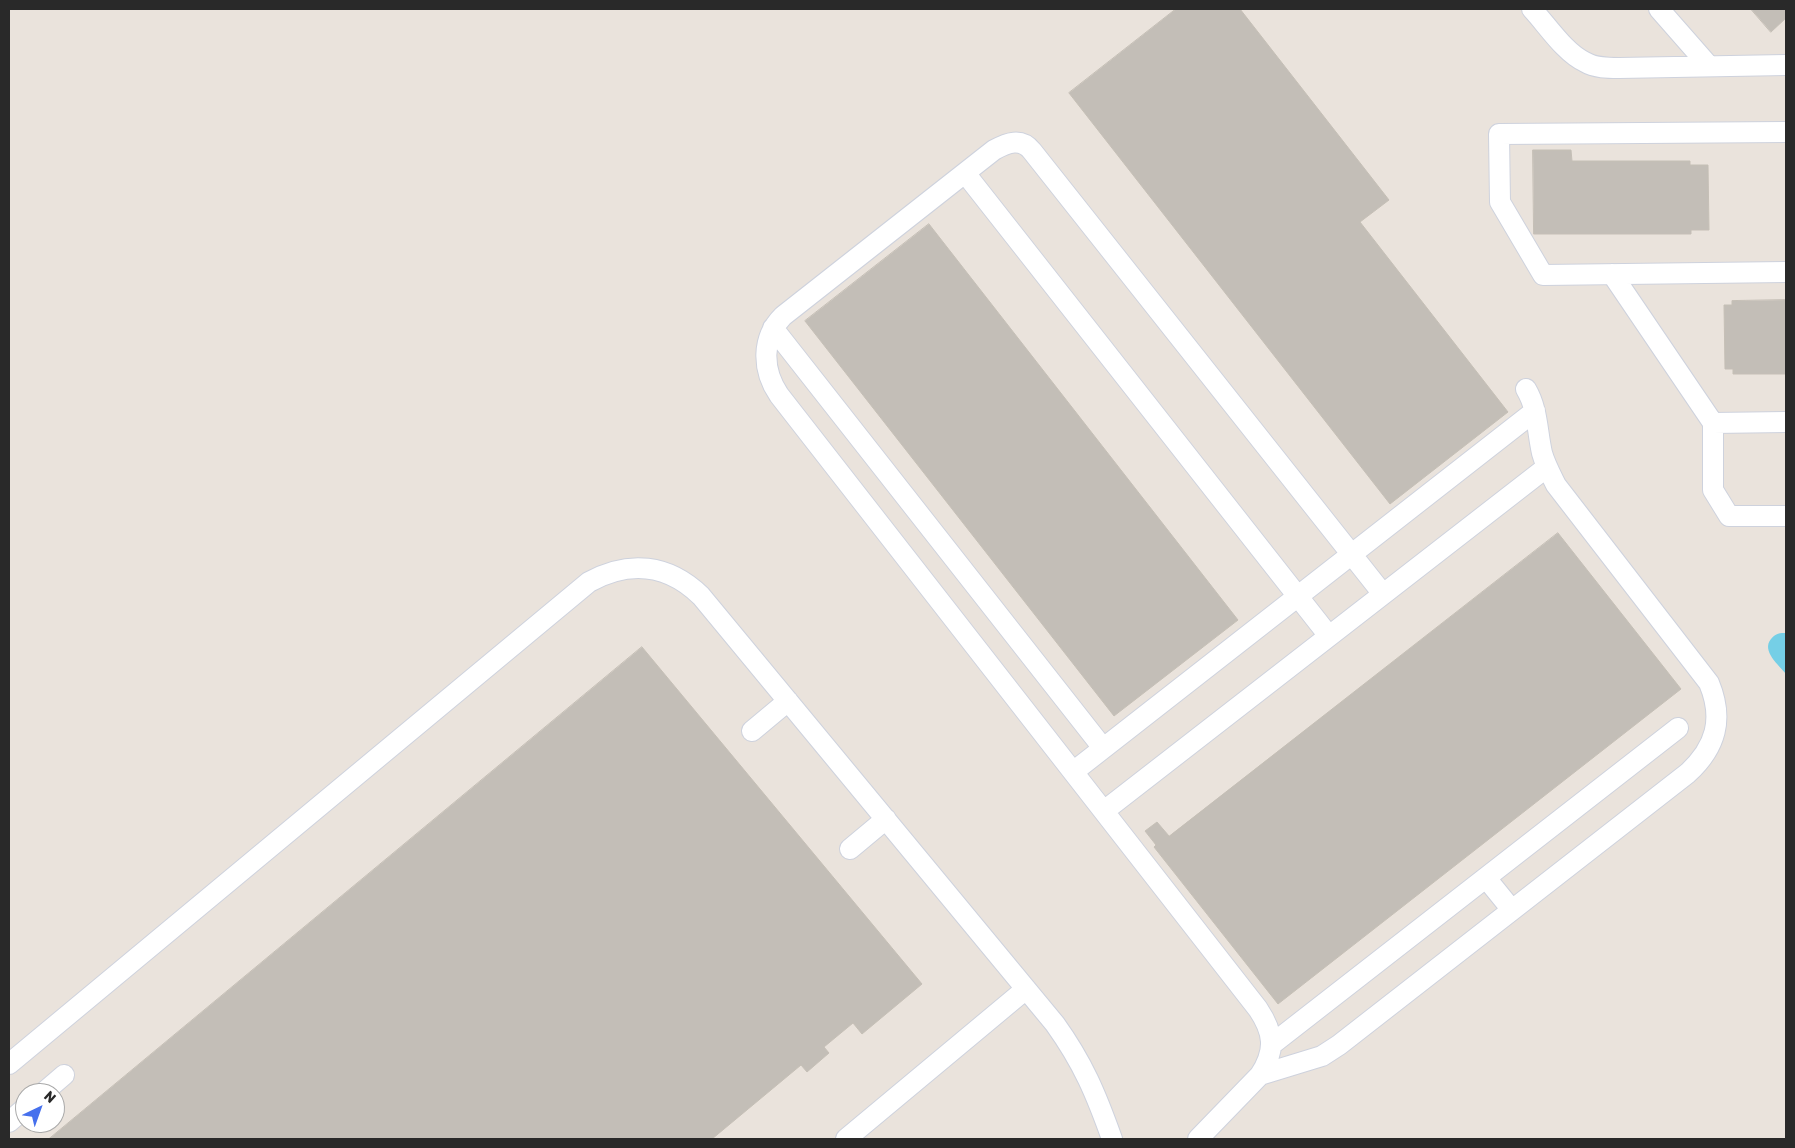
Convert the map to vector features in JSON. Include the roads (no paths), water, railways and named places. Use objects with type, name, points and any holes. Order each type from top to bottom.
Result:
[{"type":"street","points":[[1532,9],[1568,50],[1584,62],[1595,66],[1619,68],[1786,65]]},
{"type":"street","points":[[1659,9],[1709,66]]},
{"type":"street","points":[[1786,132],[1499,134],[1500,202],[1543,275],[1786,272]]},
{"type":"street","points":[[1198,1139],[1260,1075],[1269,1057],[1271,1045],[1269,1028],[1258,1009],[778,395],[769,376],[766,358],[773,328],[783,316],[994,150],[1006,144],[1018,142],[1029,146],[1384,594]]},
{"type":"street","points":[[965,173],[1328,636]]},
{"type":"street","points":[[1612,274],[1713,423],[1713,490],[1729,516],[1786,516]]},
{"type":"street","points":[[773,328],[1103,748]]},
{"type":"street","points":[[1260,1075],[1329,1052],[1695,766],[1710,745],[1717,720],[1715,700],[1706,678],[1565,498],[1547,467],[1539,438],[1535,411],[1526,389]]},
{"type":"street","points":[[1073,772],[1535,411]]},
{"type":"street","points":[[1713,423],[1786,422]]},
{"type":"street","points":[[1104,811],[1547,467]]},
{"type":"street","points":[[9,1064],[589,582],[613,571],[626,569],[653,570],[667,574],[690,586],[707,603],[1055,1024],[1079,1059],[1091,1082],[1112,1139]]},
{"type":"street","points":[[752,732],[788,701]]},
{"type":"street","points":[[1271,1045],[1678,728]]},
{"type":"street","points":[[850,849],[886,819]]},
{"type":"street","points":[[1486,878],[1512,910]]},
{"type":"street","points":[[846,1139],[1026,989]]},
{"type":"street","points":[[55,1083],[64,1075]]},
{"type":"water","points":[[1786,633],[1786,674],[1772,658],[1768,644],[1773,637]]}]
